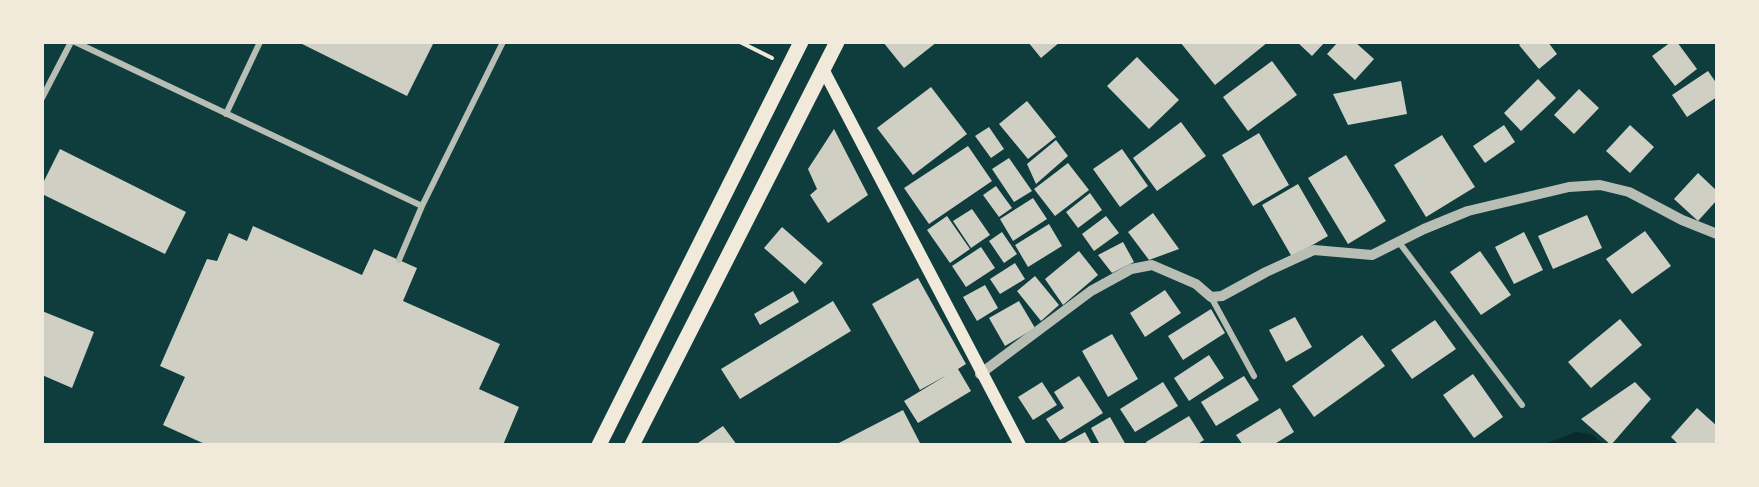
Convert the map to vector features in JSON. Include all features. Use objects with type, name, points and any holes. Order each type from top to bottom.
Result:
[{"type":"main road","points":[[599,445],[801,42]]},
{"type":"main road","points":[[632,445],[837,42]]},
{"type":"main road","points":[[823,69],[980,374],[1020,445]]},
{"type":"street","points":[[42,98],[73,42],[422,206]]},
{"type":"street","points":[[226,114],[260,42]]},
{"type":"street","points":[[399,260],[422,206],[503,42]]},
{"type":"street","points":[[1210,297],[1222,296],[1314,250],[1372,255],[1398,241],[1468,211],[1569,187],[1600,185],[1629,192],[1682,220],[1717,234]]},
{"type":"street","points":[[1398,241],[1522,405]]},
{"type":"street","points":[[980,374],[1091,291],[1131,269],[1152,266],[1196,285],[1210,297],[1254,376]]},
{"type":"path","points":[[740,42],[782,63]]},
{"type":"water","points":[[1576,432],[1591,434],[1604,445],[1542,445]]},
{"type":"building","points":[[298,42],[434,42],[407,96]]},
{"type":"building","points":[[883,42],[937,42],[904,68]]},
{"type":"building","points":[[1028,42],[1060,42],[1041,58]]},
{"type":"building","points":[[1180,42],[1268,42],[1215,85]]},
{"type":"building","points":[[1297,42],[1325,42],[1312,56]]},
{"type":"building","points":[[1338,42],[1355,42],[1374,59],[1355,80],[1327,54]]},
{"type":"building","points":[[1523,42],[1548,42],[1557,54],[1539,69],[1519,45]]},
{"type":"building","points":[[1671,42],[1677,42],[1697,69],[1675,86],[1652,56]]},
{"type":"building","points":[[1137,57],[1179,100],[1149,129],[1107,86]]},
{"type":"building","points":[[1272,61],[1297,95],[1248,131],[1223,97]]},
{"type":"building","points":[[1708,71],[1717,84],[1717,97],[1687,117],[1672,95]]},
{"type":"building","points":[[1538,79],[1556,98],[1521,131],[1504,113]]},
{"type":"building","points":[[1401,81],[1407,114],[1348,125],[1333,94]]},
{"type":"building","points":[[931,87],[967,134],[913,175],[877,128]]},
{"type":"building","points":[[1579,89],[1599,108],[1574,134],[1554,115]]},
{"type":"building","points":[[1027,101],[1056,137],[1028,159],[999,124]]},
{"type":"building","points":[[1181,122],[1206,156],[1157,191],[1133,158]]},
{"type":"building","points":[[1504,125],[1515,142],[1485,163],[1473,146]]},
{"type":"building","points":[[1630,125],[1654,147],[1630,173],[1606,151]]},
{"type":"building","points":[[989,127],[1004,149],[991,158],[975,136]]},
{"type":"building","points":[[834,129],[868,195],[828,223],[810,195],[817,189],[808,169]]},
{"type":"building","points":[[1259,133],[1289,185],[1253,206],[1222,155]]},
{"type":"building","points":[[1442,135],[1475,187],[1426,217],[1394,165]]},
{"type":"building","points":[[1056,140],[1068,156],[1036,184],[1027,164]]},
{"type":"building","points":[[968,146],[992,181],[929,224],[904,188]]},
{"type":"building","points":[[60,149],[186,212],[165,254],[42,194],[42,185]]},
{"type":"building","points":[[1122,149],[1148,186],[1120,207],[1093,169]]},
{"type":"building","points":[[1346,155],[1386,221],[1348,244],[1308,178]]},
{"type":"building","points":[[1009,158],[1032,191],[1014,202],[992,169]]},
{"type":"building","points":[[1068,163],[1089,190],[1055,216],[1034,189]]},
{"type":"building","points":[[1698,173],[1717,191],[1717,200],[1698,221],[1674,199]]},
{"type":"building","points":[[1298,184],[1328,236],[1292,257],[1262,205]]},
{"type":"building","points":[[996,186],[1012,208],[999,217],[983,195]]},
{"type":"building","points":[[1090,193],[1102,210],[1078,228],[1066,212]]},
{"type":"building","points":[[1033,198],[1047,219],[1013,241],[1000,219]]},
{"type":"building","points":[[972,209],[990,235],[971,248],[953,221]]},
{"type":"building","points":[[1153,213],[1179,249],[1149,260],[1128,232]]},
{"type":"building","points":[[1587,215],[1602,248],[1553,269],[1538,236]]},
{"type":"building","points":[[947,216],[970,249],[950,263],[927,230]]},
{"type":"building","points":[[1106,216],[1119,233],[1094,251],[1082,234]]},
{"type":"building","points":[[1049,224],[1062,246],[1028,267],[1015,245]]},
{"type":"building","points":[[253,226],[362,275],[374,249],[417,268],[403,301],[500,344],[479,389],[519,407],[503,445],[207,445],[163,425],[185,377],[160,366],[207,259],[217,261],[229,233],[247,241]]},
{"type":"building","points":[[782,227],[823,263],[805,284],[764,248]]},
{"type":"building","points":[[1645,231],[1671,266],[1632,294],[1606,259]]},
{"type":"building","points":[[1002,232],[1017,254],[1004,263],[989,241]]},
{"type":"building","points":[[1524,232],[1543,270],[1514,284],[1495,247]]},
{"type":"building","points":[[1123,242],[1134,262],[1112,273],[1098,255]]},
{"type":"building","points":[[981,247],[995,268],[966,287],[952,266]]},
{"type":"building","points":[[1079,251],[1098,275],[1063,305],[1045,279]]},
{"type":"building","points":[[1480,251],[1511,295],[1481,315],[1450,272]]},
{"type":"building","points":[[1015,263],[1025,279],[1000,294],[990,279]]},
{"type":"building","points":[[1035,276],[1059,305],[1041,321],[1017,291]]},
{"type":"building","points":[[918,278],[966,364],[958,369],[971,391],[918,423],[904,401],[947,375],[920,390],[872,304]]},
{"type":"building","points":[[985,285],[998,308],[977,321],[963,297]]},
{"type":"building","points":[[1165,290],[1181,313],[1145,337],[1130,313]]},
{"type":"building","points":[[793,291],[799,302],[760,325],[754,314]]},
{"type":"building","points":[[833,301],[851,331],[740,399],[721,369]]},
{"type":"building","points":[[1019,301],[1035,328],[1005,346],[989,318]]},
{"type":"building","points":[[1211,309],[1225,333],[1183,360],[1168,336]]},
{"type":"building","points":[[42,311],[94,332],[72,388],[42,375]]},
{"type":"building","points":[[1295,317],[1312,347],[1286,362],[1269,330]]},
{"type":"building","points":[[1620,319],[1642,345],[1591,388],[1568,362]]},
{"type":"building","points":[[1435,320],[1456,349],[1412,379],[1391,350]]},
{"type":"building","points":[[1112,334],[1138,379],[1108,397],[1082,351]]},
{"type":"building","points":[[1362,335],[1385,366],[1314,417],[1292,386]]},
{"type":"building","points":[[1209,355],[1224,378],[1189,401],[1174,378]]},
{"type":"building","points":[[1473,374],[1503,417],[1474,438],[1443,395]]},
{"type":"building","points":[[1079,376],[1103,413],[1060,440],[1046,419],[1064,408],[1054,392]]},
{"type":"building","points":[[1244,376],[1259,400],[1216,426],[1201,402]]},
{"type":"building","points":[[1042,382],[1057,405],[1033,420],[1018,397]]},
{"type":"building","points":[[1163,382],[1178,406],[1135,432],[1120,409]]},
{"type":"building","points":[[1635,382],[1651,399],[1611,445],[1581,419]]},
{"type":"building","points":[[1280,408],[1294,432],[1273,445],[1243,445],[1236,435]]},
{"type":"building","points":[[1697,408],[1717,426],[1717,445],[1679,445],[1671,437]]},
{"type":"building","points":[[903,410],[921,445],[835,445]]},
{"type":"building","points":[[1189,416],[1204,440],[1196,445],[1147,445],[1146,442]]},
{"type":"building","points":[[1110,417],[1126,445],[1100,445],[1091,428]]},
{"type":"building","points":[[723,426],[737,445],[695,445]]},
{"type":"building","points":[[1085,432],[1092,445],[1066,445],[1065,443]]}]
